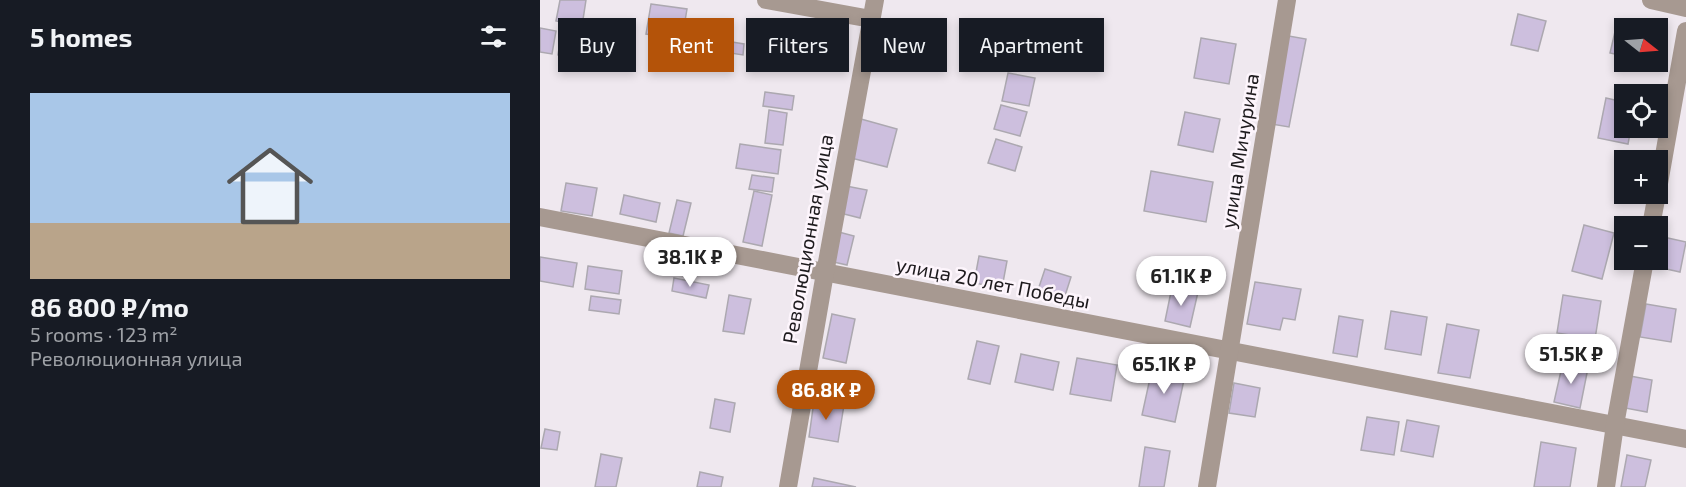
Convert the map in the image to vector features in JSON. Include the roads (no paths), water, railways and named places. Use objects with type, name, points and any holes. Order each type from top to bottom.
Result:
[{"type":"street","points":[[766,0],[865,18]]},
{"type":"street","name":"Революционная улица","points":[[871,18],[875,0]]},
{"type":"street","name":"улица Мичурина","points":[[1207,487],[1287,0]]},
{"type":"street","points":[[1651,0],[1686,8]]},
{"type":"street","points":[[1664,150],[1686,31]]},
{"type":"street","name":"Революционная улица","points":[[788,487],[861,72]]},
{"type":"street","name":"улица 20 лет Победы","points":[[540,218],[1686,439]]},
{"type":"street","points":[[1606,487],[1643,270]]}]
